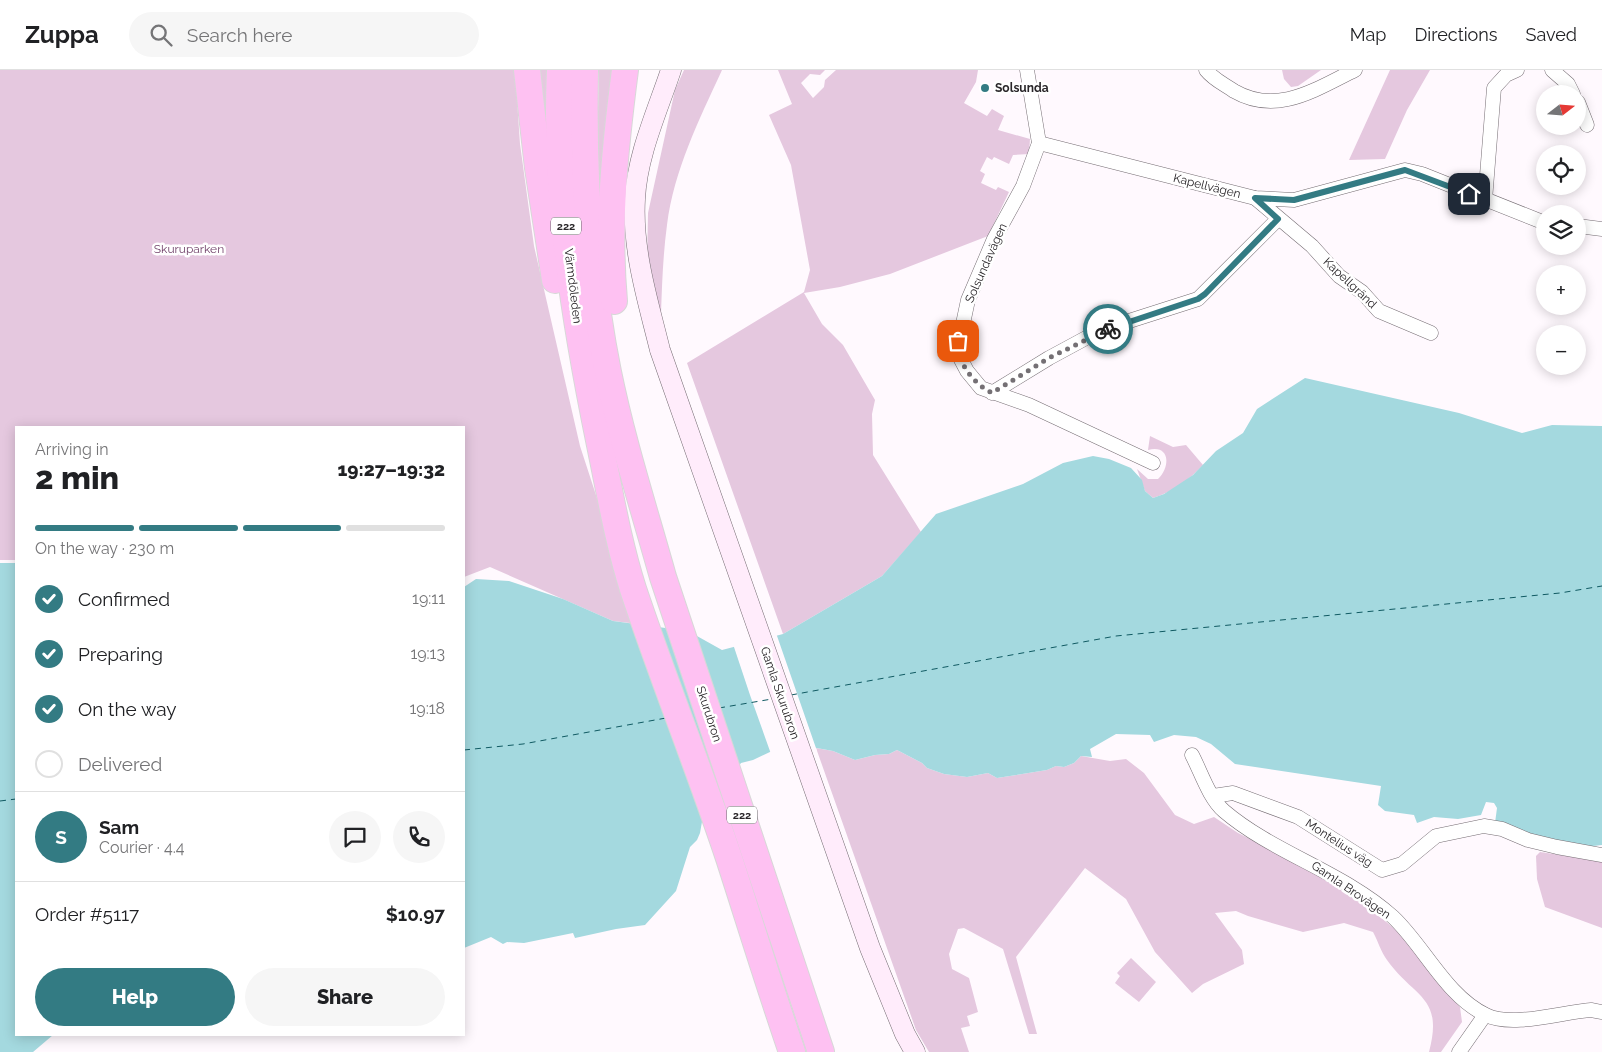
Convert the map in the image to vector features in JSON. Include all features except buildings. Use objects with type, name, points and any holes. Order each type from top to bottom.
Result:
[{"type":"highway","points":[[527,70],[538,168],[598,377]]},
{"type":"highway","name":"Värmdöleden","points":[[560,70],[562,174],[573,292],[598,377]]},
{"type":"highway","name":"Värmdöleden","points":[[586,70],[588,181],[598,377]]},
{"type":"highway","points":[[598,377],[612,280],[611,217],[614,154],[625,70]]},
{"type":"highway","name":"Skurubron","points":[[598,377],[640,498],[663,577],[821,1052]]},
{"type":"highway","name":"222","points":[[598,377],[586,444],[633,587],[729,858],[759,956],[792,1052]]},
{"type":"highway","name":"222","points":[[759,956],[780,1052]]},
{"type":"main road","name":"Gamla Skurubron","points":[[670,74],[641,160],[635,199],[638,261],[660,350],[870,948],[905,1034],[915,1052]]},
{"type":"street","points":[[1026,70],[1039,143]]},
{"type":"street","points":[[1206,70],[1214,79],[1245,97],[1280,102],[1298,98],[1355,70]]},
{"type":"street","points":[[1485,200],[1494,88],[1506,75],[1517,70]]},
{"type":"street","points":[[1552,70],[1568,85]]},
{"type":"street","name":"Kapellvägen","points":[[1039,143],[1255,198],[1294,200],[1405,170],[1422,174],[1536,219]]},
{"type":"street","name":"Solsundavägen","points":[[1039,143],[1023,186],[994,239],[968,300],[957,352],[967,371],[981,388],[1029,405],[1153,464]]},
{"type":"street","name":"Kapellgränd","points":[[1255,198],[1312,246],[1339,276],[1362,292],[1380,311],[1431,333]]},
{"type":"street","points":[[992,393],[1086,338],[1126,322],[1198,299],[1278,219]]},
{"type":"street","points":[[1586,227],[1602,229]]},
{"type":"street","name":"Gamla Brovägen","points":[[1192,755],[1222,809],[1239,822],[1331,874],[1393,918],[1463,1000],[1485,1014],[1499,1019],[1514,1019],[1591,1010],[1602,1012]]},
{"type":"street","name":"Montelius väg","points":[[1214,796],[1232,793],[1298,817],[1382,870],[1402,864],[1436,836],[1484,826],[1502,829],[1528,840],[1550,846],[1602,855]]},
{"type":"street","points":[[1459,1052],[1485,1014]]},
{"type":"green space","name":"Skuruparken","points":[[0,70],[515,70],[520,144],[534,246],[580,446],[638,624],[613,621],[490,567],[465,577],[465,426],[15,426],[15,560],[0,560]]},
{"type":"green space","points":[[536,70],[549,70],[547,153]]},
{"type":"green space","points":[[599,70],[617,70],[604,271],[597,156]]},
{"type":"green space","points":[[684,70],[722,70],[681,165],[670,205],[663,270],[661,314],[647,263],[648,213],[675,90]]},
{"type":"green space","points":[[778,70],[825,70],[820,75],[810,74],[801,83],[813,98],[824,87],[825,80],[836,70],[978,70],[976,82],[964,103],[987,116],[992,109],[1004,116],[998,130],[1030,139],[1029,154],[1013,155],[1009,164],[994,157],[992,160],[987,157],[980,171],[985,174],[981,183],[996,190],[998,187],[1009,192],[988,236],[890,274],[840,287],[804,293],[822,324],[843,345],[875,400],[872,414],[873,455],[921,532],[882,576],[783,634],[687,363],[804,292],[810,270],[791,165],[769,115],[792,104]]},
{"type":"green space","points":[[1282,70],[1321,70],[1298,86],[1291,87],[1284,79]]},
{"type":"green space","points":[[1390,70],[1430,70],[1407,110],[1385,159],[1349,160]]},
{"type":"green space","points":[[1150,436],[1173,447],[1186,445],[1203,465],[1180,485],[1153,498],[1145,491],[1137,469],[1148,479],[1158,479],[1165,469],[1166,458],[1161,450],[1148,450]]},
{"type":"green space","points":[[816,748],[833,751],[855,760],[889,754],[897,750],[922,763],[927,768],[944,774],[967,777],[988,773],[997,778],[1047,770],[1056,766],[1064,767],[1074,763],[1081,756],[1110,761],[1126,759],[1144,773],[1175,815],[1194,824],[1214,817],[1238,833],[1309,868],[1373,911],[1396,930],[1460,1007],[1462,1022],[1441,1052],[1429,1052],[1433,1034],[1433,1019],[1429,1008],[1424,999],[1397,973],[1387,960],[1373,932],[1344,923],[1303,932],[1236,911],[1215,913],[1242,950],[1244,964],[1203,984],[1192,993],[1155,952],[1126,899],[1085,868],[1016,957],[1037,1034],[1029,1034],[1003,949],[964,928],[958,929],[949,954],[952,969],[969,978],[978,1012],[967,1016],[970,1026],[961,1028],[969,1052],[929,1052],[916,1030]]},
{"type":"green space","points":[[1540,852],[1602,861],[1602,928],[1545,907],[1537,879],[1536,856]]},
{"type":"green space","points":[[1131,958],[1156,982],[1139,1002],[1115,983],[1120,976],[1117,973]]},
{"type":"water","points":[[1305,378],[1459,413],[1522,433],[1552,425],[1602,426],[1602,845],[1584,847],[1553,844],[1495,823],[1497,808],[1494,803],[1486,802],[1481,815],[1458,819],[1434,817],[1417,823],[1414,815],[1385,811],[1378,805],[1381,786],[1235,764],[1211,744],[1196,737],[1174,735],[1154,742],[1150,735],[1116,734],[1090,749],[1092,757],[1081,756],[1074,763],[1064,767],[1056,766],[1047,770],[997,778],[988,773],[967,777],[944,774],[927,768],[922,763],[897,750],[889,754],[855,760],[833,751],[789,743],[753,760],[741,763],[703,816],[700,833],[697,840],[690,847],[676,891],[645,925],[575,938],[573,933],[524,943],[507,942],[503,944],[491,937],[465,948],[465,586],[476,579],[509,581],[563,599],[613,621],[688,631],[722,650],[783,634],[882,576],[936,514],[1023,484],[1063,463],[1093,456],[1109,459],[1131,468],[1142,480],[1145,491],[1153,498],[1164,494],[1193,475],[1216,451],[1243,433],[1257,409]]},
{"type":"water","points":[[0,563],[15,563],[15,1036],[52,1036],[33,1052],[0,1052]]},
{"type":"pier","points":[[776,633],[817,751],[789,746],[771,754],[750,695],[733,644]]},
{"type":"ferry route","points":[[791,695],[1116,636],[1560,593],[1602,586]]},
{"type":"ferry route","points":[[719,708],[772,699]]},
{"type":"ferry route","points":[[465,750],[523,744],[666,718]]},
{"type":"ferry route","points":[[0,801],[15,799]]},
{"type":"way so far","points":[[958,341],[957,352],[967,371],[981,388],[992,393],[1049,358],[1086,338],[1108,329]]},
{"type":"place","name":"Solsunda","points":[[985,88]]},
{"type":"route","points":[[1108,329],[1198,299],[1205,294],[1278,219],[1255,198],[1294,200],[1405,170],[1422,174],[1469,194]]}]
